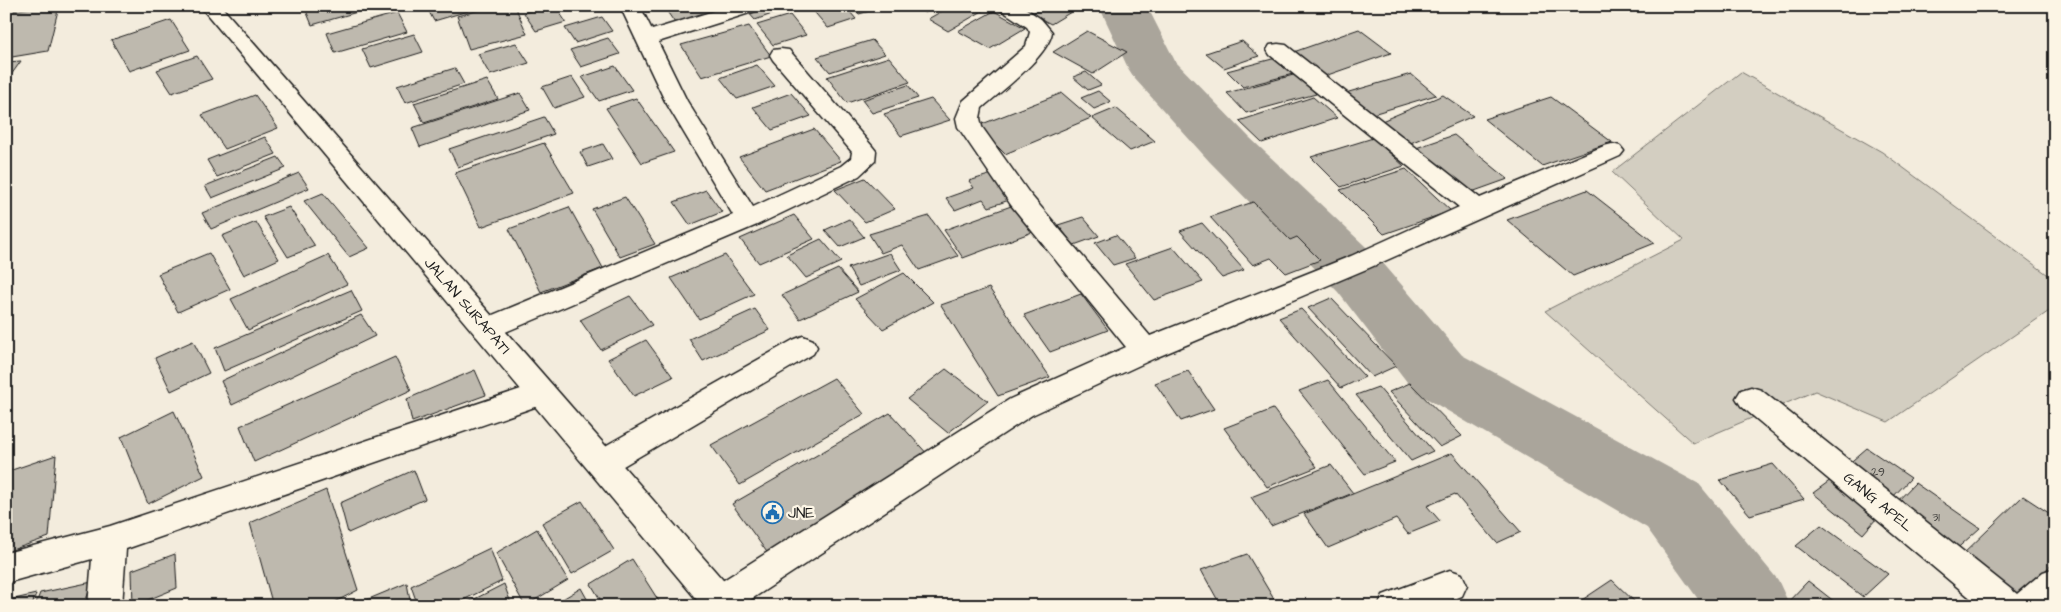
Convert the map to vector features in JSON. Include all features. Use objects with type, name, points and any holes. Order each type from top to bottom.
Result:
[{"type":"main road","name":"JALAN SURAPATI","points":[[210,6],[602,463],[719,604]]},
{"type":"main road","points":[[630,6],[676,101],[748,219]]},
{"type":"main road","points":[[645,40],[752,6]]},
{"type":"main road","points":[[1008,6],[1034,23],[1041,32],[1040,40],[1035,49],[971,106],[968,118],[970,127],[1020,198],[1144,350]]},
{"type":"main road","points":[[1278,50],[1477,209]]},
{"type":"main road","points":[[486,329],[748,219],[850,171],[862,161],[864,151],[781,55]]},
{"type":"main road","points":[[719,604],[1021,407],[1144,350],[1360,262],[1612,151]]},
{"type":"main road","points":[[602,463],[803,347]]},
{"type":"main road","points":[[6,568],[110,540],[542,393]]},
{"type":"main road","name":"GANG APEL","points":[[1751,398],[2006,606]]},
{"type":"main road","points":[[105,606],[110,540]]},
{"type":"main road","points":[[2028,606],[2055,583]]},
{"type":"main road","points":[[1395,606],[1450,585]]},
{"type":"shaded area","points":[[1741,72],[1882,152],[2055,280],[2055,307],[1888,422],[1815,391],[1693,443],[1545,311],[1684,240],[1612,172]]},
{"type":"building","points":[[44,6],[59,6],[48,51],[6,58],[6,12]]},
{"type":"building","points":[[310,6],[378,6],[312,25],[305,8]]},
{"type":"building","points":[[426,6],[465,6],[468,11],[434,21]]},
{"type":"building","points":[[495,6],[515,6],[527,34],[469,49],[457,16]]},
{"type":"building","points":[[546,6],[555,6],[566,22],[536,31],[524,13]]},
{"type":"building","points":[[678,6],[747,6],[677,26],[666,10]]},
{"type":"building","points":[[760,6],[795,6],[755,20],[747,11]]},
{"type":"building","points":[[845,6],[856,19],[828,28],[810,7]]},
{"type":"building","points":[[852,6],[883,6],[884,7],[859,14]]},
{"type":"building","points":[[913,6],[937,6],[925,13]]},
{"type":"building","points":[[951,6],[991,6],[948,31],[928,19]]},
{"type":"building","points":[[1044,6],[1081,6],[1051,24],[1031,14]]},
{"type":"building","points":[[994,11],[1025,28],[990,49],[958,31]]},
{"type":"building","points":[[397,13],[407,32],[335,53],[327,33]]},
{"type":"building","points":[[790,15],[806,35],[773,45],[757,25]]},
{"type":"building","points":[[602,17],[612,31],[575,43],[565,28]]},
{"type":"building","points":[[171,20],[190,50],[129,71],[111,40]]},
{"type":"building","points":[[749,26],[771,56],[702,77],[681,45]]},
{"type":"building","points":[[1359,29],[1391,53],[1319,78],[1288,54]]},
{"type":"building","points":[[1087,31],[1127,52],[1093,74],[1053,52]]},
{"type":"building","points":[[414,34],[423,52],[371,68],[362,49]]},
{"type":"building","points":[[608,38],[620,54],[581,67],[570,50]]},
{"type":"building","points":[[872,40],[885,54],[830,72],[817,57]]},
{"type":"building","points":[[1242,41],[1259,56],[1224,68],[1206,53]]},
{"type":"building","points":[[516,43],[529,63],[490,75],[478,54]]},
{"type":"building","points":[[197,56],[212,79],[172,93],[157,70]]},
{"type":"building","points":[[889,57],[910,82],[847,103],[827,77]]},
{"type":"building","points":[[1276,58],[1293,74],[1243,87],[1227,71]]},
{"type":"building","points":[[21,61],[6,82],[6,62]]},
{"type":"building","points":[[757,65],[775,86],[737,99],[720,78]]},
{"type":"building","points":[[615,66],[632,90],[599,101],[582,77]]},
{"type":"building","points":[[455,68],[464,84],[405,103],[397,86]]},
{"type":"building","points":[[1086,72],[1101,85],[1088,90],[1073,77]]},
{"type":"building","points":[[1297,74],[1316,94],[1246,113],[1227,93]]},
{"type":"building","points":[[1411,74],[1436,95],[1366,116],[1342,94]]},
{"type":"building","points":[[572,77],[585,97],[554,108],[542,87]]},
{"type":"building","points":[[487,80],[498,99],[424,123],[414,103]]},
{"type":"building","points":[[908,85],[918,98],[872,113],[862,100]]},
{"type":"building","points":[[1098,91],[1111,102],[1094,109],[1081,98]]},
{"type":"building","points":[[520,93],[530,110],[420,147],[412,128]]},
{"type":"building","points":[[791,93],[811,116],[772,130],[753,107]]},
{"type":"building","points":[[1062,93],[1091,118],[1005,154],[977,126]]},
{"type":"building","points":[[255,95],[278,128],[225,149],[202,115]]},
{"type":"building","points":[[1443,95],[1473,116],[1406,145],[1377,123]]},
{"type":"building","points":[[1313,97],[1337,118],[1262,143],[1239,121]]},
{"type":"building","points":[[1551,97],[1612,142],[1542,166],[1484,119]]},
{"type":"building","points":[[636,98],[674,152],[642,163],[606,108]]},
{"type":"building","points":[[931,99],[950,120],[901,136],[884,114]]},
{"type":"building","points":[[1116,108],[1155,141],[1130,151],[1092,118]]},
{"type":"building","points":[[544,117],[554,134],[458,167],[449,149]]},
{"type":"building","points":[[814,129],[841,161],[765,190],[739,157]]},
{"type":"building","points":[[1454,135],[1508,179],[1466,194],[1413,149]]},
{"type":"building","points":[[265,137],[276,154],[217,177],[207,160]]},
{"type":"building","points":[[1373,138],[1404,166],[1341,187],[1311,157]]},
{"type":"building","points":[[544,143],[574,193],[481,227],[455,173]]},
{"type":"building","points":[[603,144],[612,159],[588,167],[580,152]]},
{"type":"building","points":[[278,157],[286,168],[212,198],[205,186]]},
{"type":"building","points":[[1406,169],[1451,211],[1384,234],[1340,190]]},
{"type":"building","points":[[299,173],[309,188],[211,229],[202,213]]},
{"type":"building","points":[[992,174],[1012,199],[989,207],[983,199],[955,210],[946,198],[974,188],[969,181]]},
{"type":"building","points":[[865,178],[895,209],[865,222],[835,190]]},
{"type":"building","points":[[706,190],[722,212],[690,225],[674,202]]},
{"type":"building","points":[[1587,190],[1655,243],[1573,276],[1507,220]]},
{"type":"building","points":[[323,193],[369,248],[349,257],[304,201]]},
{"type":"building","points":[[625,197],[655,244],[620,257],[592,209]]},
{"type":"building","points":[[1253,202],[1290,240],[1297,237],[1320,260],[1286,273],[1271,258],[1253,265],[1210,217]]},
{"type":"building","points":[[1014,205],[1035,231],[963,258],[944,230]]},
{"type":"building","points":[[289,207],[315,246],[288,257],[263,217]]},
{"type":"building","points":[[569,207],[603,268],[541,292],[509,229]]},
{"type":"building","points":[[794,215],[814,239],[759,263],[740,239]]},
{"type":"building","points":[[929,216],[958,256],[919,270],[902,245],[881,253],[869,234]]},
{"type":"building","points":[[1083,217],[1099,236],[1074,245],[1058,225]]},
{"type":"building","points":[[849,219],[864,237],[840,247],[825,230]]},
{"type":"building","points":[[256,222],[279,259],[244,275],[222,236]]},
{"type":"building","points":[[1202,223],[1244,270],[1222,278],[1180,231]]},
{"type":"building","points":[[1116,235],[1135,258],[1113,265],[1095,243]]},
{"type":"building","points":[[821,239],[841,262],[806,278],[787,255]]},
{"type":"building","points":[[1173,247],[1203,282],[1154,300],[1125,264]]},
{"type":"building","points":[[209,253],[230,289],[178,312],[158,274]]},
{"type":"building","points":[[890,253],[901,270],[859,286],[848,268]]},
{"type":"building","points":[[328,255],[347,284],[248,330],[231,299]]},
{"type":"building","points":[[725,255],[754,294],[699,319],[671,278]]},
{"type":"building","points":[[838,269],[858,292],[800,319],[782,295]]},
{"type":"building","points":[[904,273],[933,302],[883,329],[855,299]]},
{"type":"building","points":[[989,288],[1050,377],[998,396],[941,305]]},
{"type":"building","points":[[351,290],[362,311],[224,371],[215,348]]},
{"type":"building","points":[[1081,294],[1108,330],[1050,352],[1024,315]]},
{"type":"building","points":[[630,296],[652,325],[601,350],[580,320]]},
{"type":"building","points":[[1331,298],[1396,366],[1372,377],[1308,308]]},
{"type":"building","points":[[755,309],[770,330],[703,361],[689,339]]},
{"type":"building","points":[[1301,309],[1365,377],[1341,388],[1279,318]]},
{"type":"building","points":[[361,315],[375,336],[232,405],[221,381]]},
{"type":"building","points":[[646,340],[673,377],[634,396],[608,359]]},
{"type":"building","points":[[193,341],[209,373],[171,391],[155,358]]},
{"type":"building","points":[[395,357],[411,390],[254,462],[240,426]]},
{"type":"building","points":[[946,369],[988,401],[948,433],[907,399]]},
{"type":"building","points":[[475,370],[486,395],[412,422],[407,399]]},
{"type":"building","points":[[1188,371],[1214,409],[1181,421],[1155,383]]},
{"type":"building","points":[[834,378],[864,414],[740,485],[711,445]]},
{"type":"building","points":[[1328,380],[1395,462],[1365,474],[1299,391]]},
{"type":"building","points":[[1410,383],[1462,436],[1440,447],[1389,392]]},
{"type":"building","points":[[1378,387],[1433,451],[1411,461],[1356,395]]},
{"type":"building","points":[[1273,409],[1317,467],[1267,487],[1224,428]]},
{"type":"building","points":[[174,411],[204,476],[148,504],[121,437]]},
{"type":"building","points":[[890,413],[930,457],[769,555],[732,504]]},
{"type":"building","points":[[1867,448],[1911,478],[1889,501],[1846,466]]},
{"type":"building","points":[[1452,453],[1521,532],[1497,543],[1455,494],[1427,506],[1440,521],[1408,534],[1396,519],[1328,548],[1304,514]]},
{"type":"building","points":[[56,455],[49,537],[6,552],[6,472]]},
{"type":"building","points":[[1773,464],[1804,499],[1750,515],[1720,480]]},
{"type":"building","points":[[1331,465],[1353,493],[1271,526],[1251,497]]},
{"type":"building","points":[[414,470],[425,499],[348,533],[340,503]]},
{"type":"building","points":[[1839,474],[1883,511],[1863,534],[1813,493]]},
{"type":"building","points":[[1915,483],[1980,528],[1952,553],[1893,506]]},
{"type":"building","points":[[326,490],[358,590],[327,606],[273,606],[250,523]]},
{"type":"building","points":[[2023,496],[2055,517],[2055,562],[2011,600],[1958,559]]},
{"type":"building","points":[[582,501],[614,550],[572,574],[542,523]]},
{"type":"building","points":[[1821,525],[1888,574],[1863,597],[1796,546]]},
{"type":"building","points":[[537,529],[568,580],[525,606],[496,553]]},
{"type":"building","points":[[490,548],[502,581],[451,606],[418,606],[411,586]]},
{"type":"building","points":[[175,554],[177,588],[133,606],[132,570]]},
{"type":"building","points":[[1247,554],[1278,606],[1221,606],[1201,570]]},
{"type":"building","points":[[632,559],[662,606],[604,606],[591,584]]},
{"type":"building","points":[[1612,580],[1639,606],[1573,606]]},
{"type":"building","points":[[1808,581],[1840,606],[1784,606]]},
{"type":"building","points":[[92,582],[84,606],[35,606],[40,593]]},
{"type":"building","points":[[407,583],[411,606],[365,606],[364,601]]},
{"type":"building","points":[[504,584],[512,606],[461,606]]},
{"type":"building","points":[[581,588],[591,606],[551,606]]},
{"type":"building","points":[[36,594],[32,606],[6,606],[6,601]]},
{"type":"waterway","points":[[1123,6],[1153,68],[1229,149],[1360,277],[1438,373],[1673,506],[1750,606]]},
{"type":"place","name":"JNE","points":[[772,513]]}]
